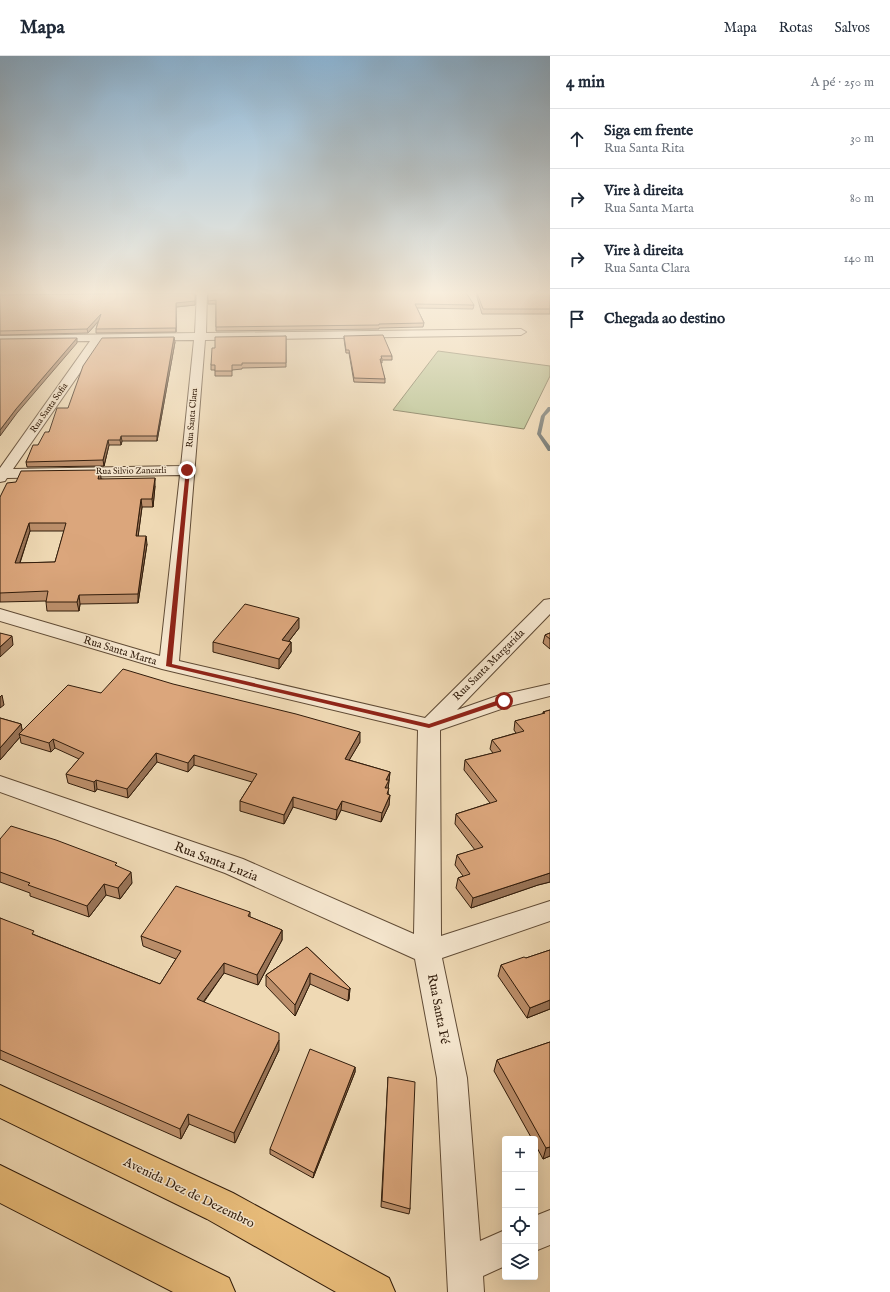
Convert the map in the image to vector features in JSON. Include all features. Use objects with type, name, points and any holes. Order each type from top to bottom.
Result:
[{"type":"highway","name":"Avenida Dez de Dezembro","points":[[0,1101],[220,1206],[375,1292]]},
{"type":"highway","points":[[0,1183],[215,1292]]},
{"type":"street","name":"Rua Santa Sofia","points":[[2,476],[91,349]]},
{"type":"street","name":"Rua Santa Clara","points":[[169,665],[199,349]]},
{"type":"street","name":"Rua Silvio Zancarli","points":[[2,476],[187,470]]},
{"type":"street","name":"Rua Santa Margarida","points":[[429,726],[550,604]]},
{"type":"street","name":"Rua Santa Marta","points":[[0,615],[169,665],[429,726]]},
{"type":"street","points":[[429,726],[504,701],[550,690]]},
{"type":"street","name":"Rua Santa Fé","points":[[429,726],[427,952],[452,1078],[466,1279]]},
{"type":"street","name":"Rua Santa Luzia","points":[[0,784],[234,866],[427,952]]},
{"type":"street","points":[[427,952],[550,911]]},
{"type":"street","points":[[538,1233],[550,1227]]},
{"type":"street","points":[[466,1279],[502,1250]]},
{"type":"green space","points":[[438,351],[550,366],[550,376],[524,429],[393,410]]},
{"type":"building","points":[[0,349],[68,349],[16,409],[0,430]]},
{"type":"building","points":[[95,349],[172,349],[157,436],[121,436],[120,440],[108,440],[103,460],[26,462],[33,445],[38,445],[45,432],[49,432],[57,408],[68,408],[83,366]]},
{"type":"building","points":[[212,349],[286,349],[286,363],[242,363],[242,365],[232,365],[232,371],[215,371],[215,365],[211,365]]},
{"type":"building","points":[[346,349],[389,349],[392,356],[381,356],[382,359],[380,359],[385,379],[354,378],[349,350]]},
{"type":"building","points":[[100,470],[98,479],[155,478],[152,499],[141,499],[136,536],[146,536],[138,594],[79,595],[77,602],[46,602],[48,591],[0,593],[0,497],[7,483],[16,482],[21,471]],"holes":[[[29,523],[66,523],[55,562],[15,563]]]},
{"type":"building","points":[[245,604],[299,618],[282,640],[291,642],[279,659],[213,642]]},
{"type":"building","points":[[0,633],[12,636],[0,647]]},
{"type":"building","points":[[550,633],[550,639],[545,635]]},
{"type":"building","points":[[123,669],[173,684],[296,714],[360,732],[345,759],[390,772],[386,780],[389,780],[385,788],[389,788],[387,794],[390,795],[382,813],[342,801],[337,810],[293,797],[284,815],[240,801],[257,774],[194,755],[188,763],[156,753],[127,789],[96,780],[94,782],[66,774],[84,753],[53,739],[49,743],[19,734],[68,685],[101,693]]},
{"type":"building","points":[[550,710],[550,873],[473,898],[458,878],[470,874],[457,855],[483,847],[456,814],[497,801],[465,760],[501,751],[492,740],[524,731],[515,721],[545,713],[543,712]]},
{"type":"building","points":[[0,718],[21,724],[0,748]]},
{"type":"building","points":[[11,826],[56,840],[117,863],[115,865],[131,872],[118,888],[104,884],[87,906],[28,885],[30,883],[0,872],[0,839]]},
{"type":"building","points":[[176,886],[250,912],[248,916],[282,930],[257,975],[224,963],[197,999],[279,1033],[279,1040],[234,1133],[188,1114],[180,1129],[0,1050],[0,918],[34,931],[32,934],[160,984],[181,951],[141,936]]},
{"type":"building","points":[[307,947],[350,988],[349,990],[310,973],[295,1005],[266,975]]},
{"type":"building","points":[[550,950],[550,1000],[530,1008],[501,965]]},
{"type":"building","points":[[550,1042],[550,1147],[546,1148],[497,1060]]},
{"type":"building","points":[[310,1049],[355,1067],[314,1173],[270,1149]]},
{"type":"building","points":[[388,1077],[415,1082],[410,1209],[382,1201]]},
{"type":"waterway","points":[[550,408],[543,416],[539,434],[550,450]]},
{"type":"route","points":[[187,470],[169,665],[429,726],[504,701]]}]
